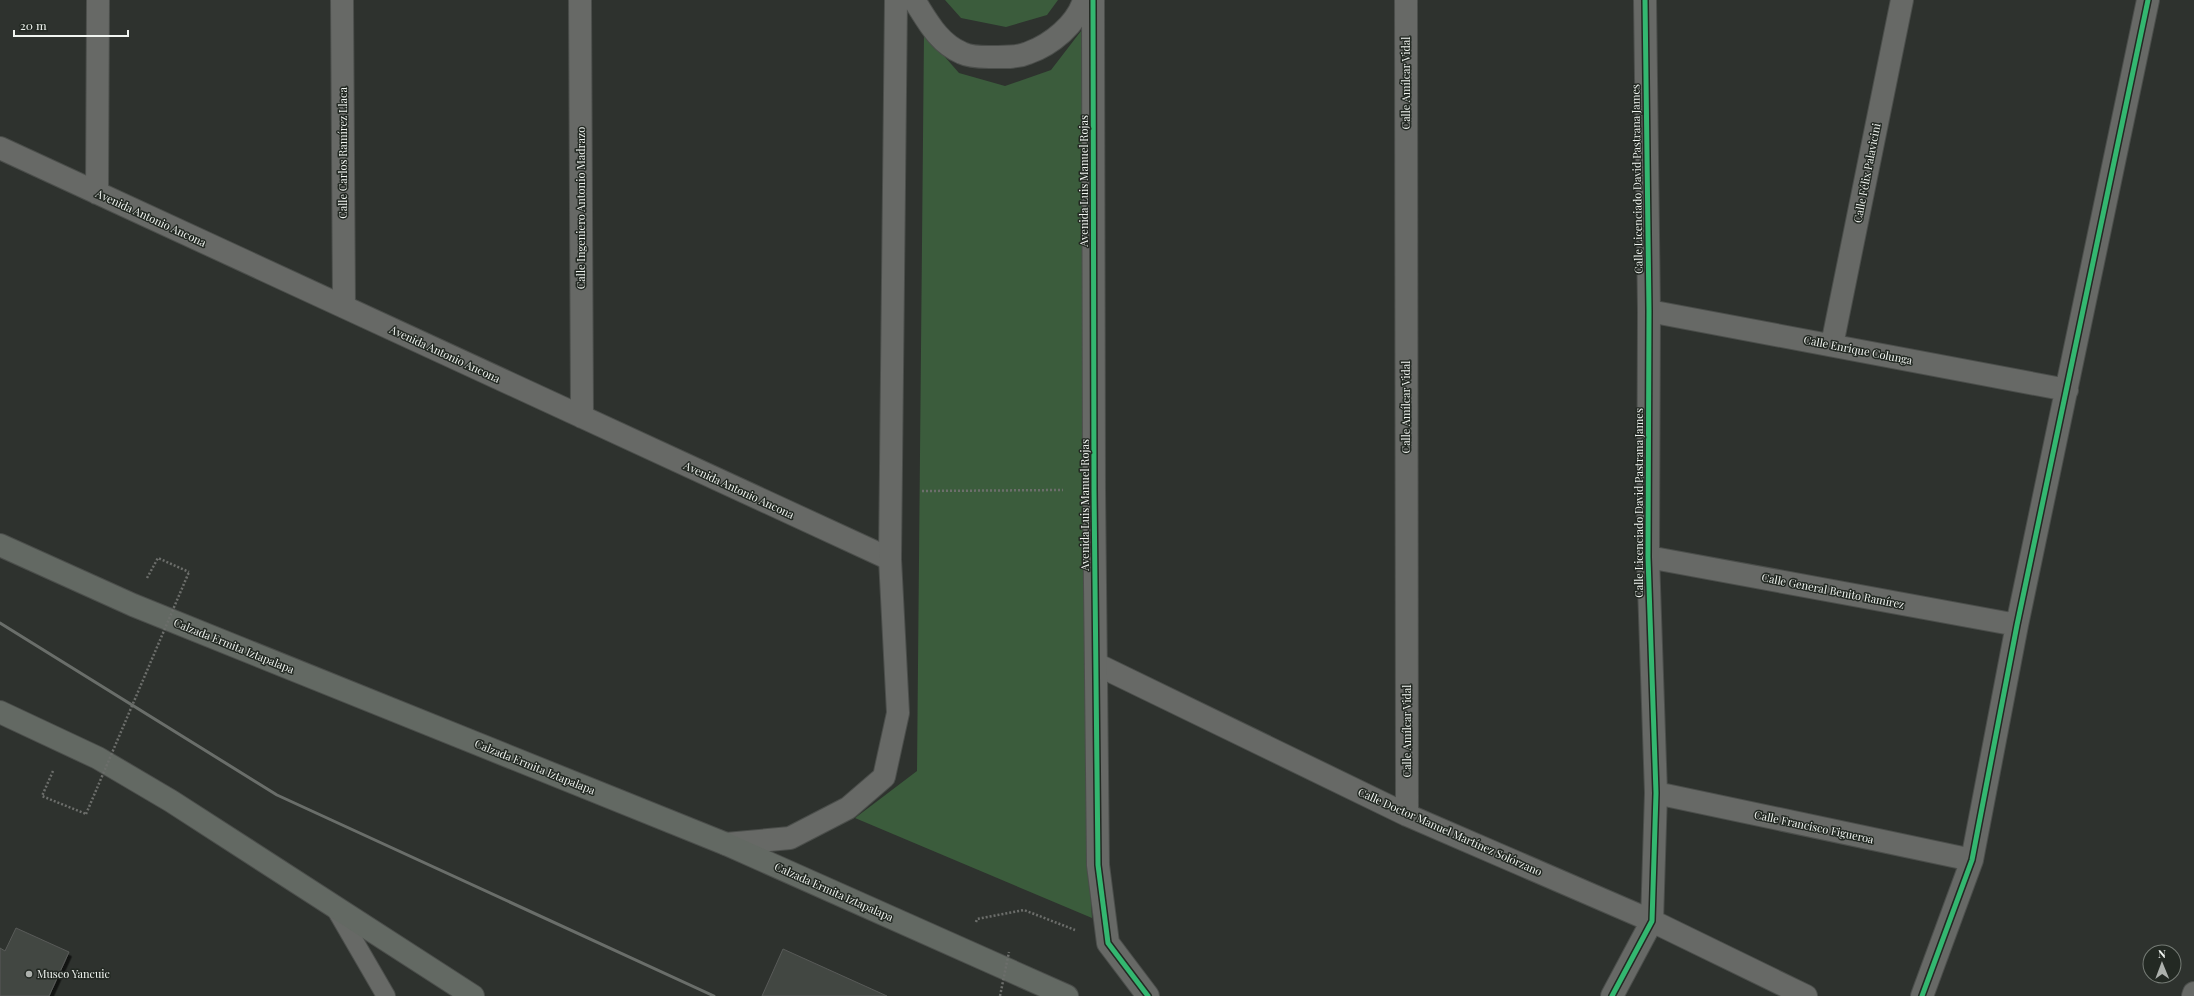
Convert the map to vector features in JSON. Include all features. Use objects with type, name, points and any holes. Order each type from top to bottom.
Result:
[{"type":"main road","name":"Calzada Ermita Iztapalapa","points":[[0,545],[133,605],[726,844],[1067,996]]},
{"type":"main road","points":[[0,712],[98,758],[171,801],[473,996]]},
{"type":"street","points":[[97,193],[98,0]]},
{"type":"street","name":"Calle Carlos Ramírez Llaca","points":[[342,0],[344,307]]},
{"type":"street","name":"Calle Ingeniero Antonio Madrazo","points":[[580,0],[582,417]]},
{"type":"street","points":[[726,844],[790,838],[848,808],[884,777],[898,713],[890,559],[896,0]]},
{"type":"street","points":[[914,0],[931,28],[947,43],[962,54],[982,57],[1005,57],[1028,54],[1060,34],[1072,21],[1084,0]]},
{"type":"street","name":"Avenida Luis Manuel Rojas","points":[[1094,0],[1094,490],[1098,865],[1108,943],[1148,996]]},
{"type":"street","name":"Calle Amílcar Vidal","points":[[1406,0],[1407,815]]},
{"type":"street","name":"Calle Licenciado David Pastrana James","points":[[1612,996],[1652,921],[1656,793],[1648,557],[1649,311],[1645,0]]},
{"type":"street","name":"Calle Félix Palavicini","points":[[1832,345],[1902,0]]},
{"type":"street","points":[[1922,996],[1972,860],[2017,625],[2148,0]]},
{"type":"street","name":"Avenida Antonio Ancona","points":[[0,148],[890,559]]},
{"type":"street","name":"Calle Enrique Colunga","points":[[1649,311],[2067,390]]},
{"type":"street","name":"Calle General Benito Ramírez","points":[[1648,557],[2017,625]]},
{"type":"street","name":"Calle Doctor Manuel Martínez Solórzano","points":[[1096,664],[1407,815],[1652,921],[1806,996]]},
{"type":"street","name":"Calle Francisco Figueroa","points":[[1656,793],[1972,860]]},
{"type":"lane","points":[[335,908],[386,996]]},
{"type":"path","points":[[891,491],[1094,490]]},
{"type":"path","points":[[42,796],[86,814],[190,572],[158,558]]},
{"type":"path","points":[[1024,910],[1108,943]]},
{"type":"path","points":[[1000,996],[1009,952]]},
{"type":"green space","points":[[945,0],[1058,0],[1047,15],[1006,27],[961,18]]},
{"type":"green space","points":[[1081,31],[1087,490],[1087,836],[1092,918],[855,818],[917,771],[924,33],[959,73],[1005,86],[1051,70]]},
{"type":"building","name":"Museo Yancuic","points":[[16,928],[69,952],[49,996],[0,996],[0,948],[5,951]]},
{"type":"building","points":[[783,949],[887,996],[762,996]]},
{"type":"railway","points":[[0,623],[277,795],[714,996]]},
{"type":"cycle path","points":[[1093,0],[1094,490],[1098,865],[1108,943],[1148,996]]},
{"type":"cycle path","points":[[1612,996],[1652,921],[1656,793],[1648,557],[1649,311],[1645,0]]},
{"type":"cycle path","points":[[1922,996],[1972,860],[2017,625],[2148,0]]},
{"type":"place","name":"Museo Yancuic","points":[[29,974]]}]
